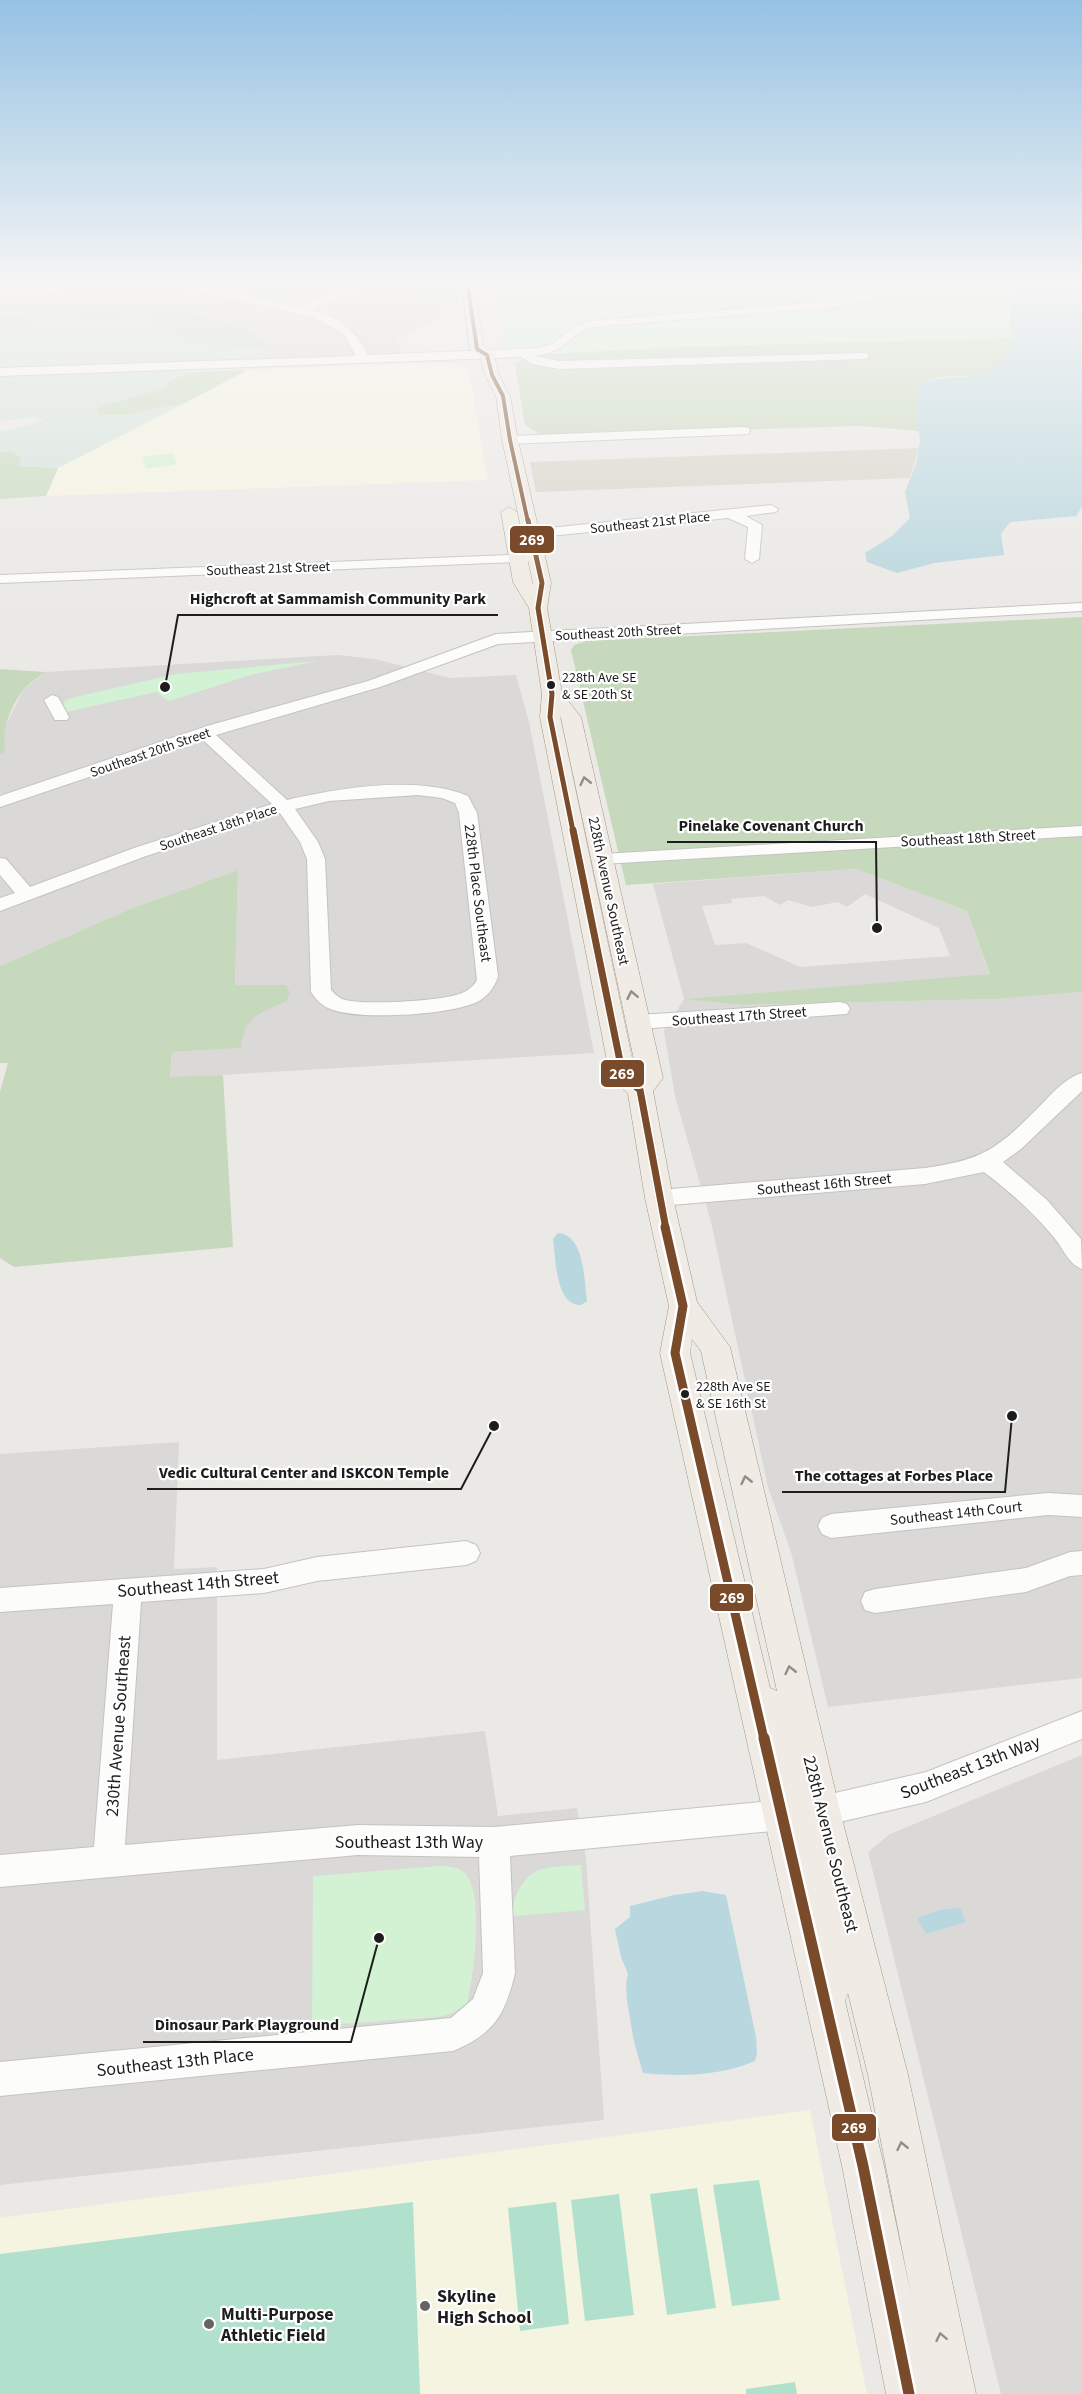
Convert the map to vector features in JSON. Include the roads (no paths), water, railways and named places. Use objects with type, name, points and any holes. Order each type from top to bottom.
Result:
[{"type":"main road","name":"228th Avenue Southeast","points":[[488,392],[516,559],[522,582],[538,608]]},
{"type":"main road","name":"228th Avenue Southeast","points":[[501,392],[542,583],[538,608],[552,694],[550,717],[623,1076],[640,1090],[659,1198],[682,1306],[675,1353],[863,2166],[909,2394]]},
{"type":"main road","points":[[503,476],[510,482],[524,505]]},
{"type":"main road","name":"228th Avenue Southeast","points":[[552,694],[571,717],[650,1078],[640,1090]]},
{"type":"main road","name":"228th Avenue Southeast","points":[[682,1306],[715,1347],[822,1811],[888,2075],[953,2394]]},
{"type":"main road","points":[[756,1699],[776,1707],[779,1712],[797,1785],[805,1799],[822,1811],[813,1835],[813,1858],[834,1950],[833,1974],[826,2004]]},
{"type":"street","points":[[510,440],[744,431]]},
{"type":"street","name":"Southeast 21st Place","points":[[530,534],[771,509]]},
{"type":"street","points":[[731,513],[754,525],[752,559]]},
{"type":"street","name":"Southeast 21st Street","points":[[0,579],[537,558]]},
{"type":"street","name":"Southeast 20th Street","points":[[0,802],[204,734],[374,684],[489,641],[542,636],[1082,607]]},
{"type":"street","points":[[52,700],[60,717]]},
{"type":"street","points":[[204,734],[244,768],[282,806]]},
{"type":"street","name":"Southeast 18th Place","points":[[0,905],[140,852],[282,806],[329,796],[362,793],[418,790],[445,793]]},
{"type":"street","name":"228th Place Southeast","points":[[282,806],[312,842],[316,859],[321,992],[329,1000],[360,1008],[448,1003],[468,998],[481,990],[488,976],[467,808],[462,800],[445,793]]},
{"type":"street","name":"Southeast 18th Street","points":[[602,859],[1082,831]]},
{"type":"street","points":[[0,863],[26,894]]},
{"type":"street","name":"Southeast 17th Street","points":[[638,1022],[840,1009]]},
{"type":"street","points":[[1082,1080],[1030,1129],[987,1162],[1035,1200],[1054,1220],[1082,1260]]},
{"type":"street","name":"Southeast 16th Street","points":[[659,1198],[925,1176],[955,1172],[987,1162]]},
{"type":"street","name":"Southeast 14th Court","points":[[831,1526],[1048,1504],[1082,1506]]},
{"type":"street","name":"Southeast 14th Street","points":[[0,1600],[264,1581],[350,1565],[466,1553]]},
{"type":"street","points":[[875,1601],[1026,1581],[1070,1564],[1082,1563]]},
{"type":"street","name":"230th Avenue Southeast","points":[[108,1861],[128,1591]]},
{"type":"street","name":"Southeast 13th Way","points":[[822,1811],[883,1799],[927,1786],[1082,1725]]},
{"type":"street","name":"Southeast 13th Way","points":[[0,1870],[358,1840],[494,1842],[783,1815]]},
{"type":"street","name":"Southeast 13th Place","points":[[0,2079],[453,2034],[470,2026],[486,2012],[494,1994],[499,1973],[494,1842]]},
{"type":"water","points":[[919,392],[1082,392],[1082,507],[1076,516],[1010,522],[1001,534],[1004,555],[934,563],[897,573],[867,562],[865,553],[892,536],[910,518],[905,492],[917,461],[920,441],[916,410]]},
{"type":"water","points":[[558,1233],[574,1242],[582,1260],[587,1301],[581,1305],[572,1303],[566,1298],[558,1280],[553,1239]]},
{"type":"water","points":[[703,1891],[726,1895],[756,2037],[755,2061],[728,2070],[700,2074],[643,2073],[634,2042],[627,2000],[628,1974],[621,1957],[615,1929],[630,1917],[630,1906],[674,1895]]},
{"type":"water","points":[[960,1908],[966,1922],[926,1934],[917,1918],[939,1910]]},
{"type":"place","name":"228th Ave SE & SE 20th St","points":[[551,685]]},
{"type":"place","name":"Highcroft at Sammamish Community Park","points":[[165,687]]},
{"type":"place","name":"Pinelake Covenant Church","points":[[877,928]]},
{"type":"place","name":"228th Ave SE & SE 16th St","points":[[685,1394]]},
{"type":"place","name":"The cottages at Forbes Place","points":[[1012,1416]]},
{"type":"place","name":"Vedic Cultural Center and ISKCON Temple","points":[[494,1426]]},
{"type":"place","name":"Dinosaur Park Playground","points":[[379,1938]]},
{"type":"place","name":"Skyline High School","points":[[425,2306]]},
{"type":"place","name":"Multi-Purpose Athletic Field","points":[[209,2324]]}]
